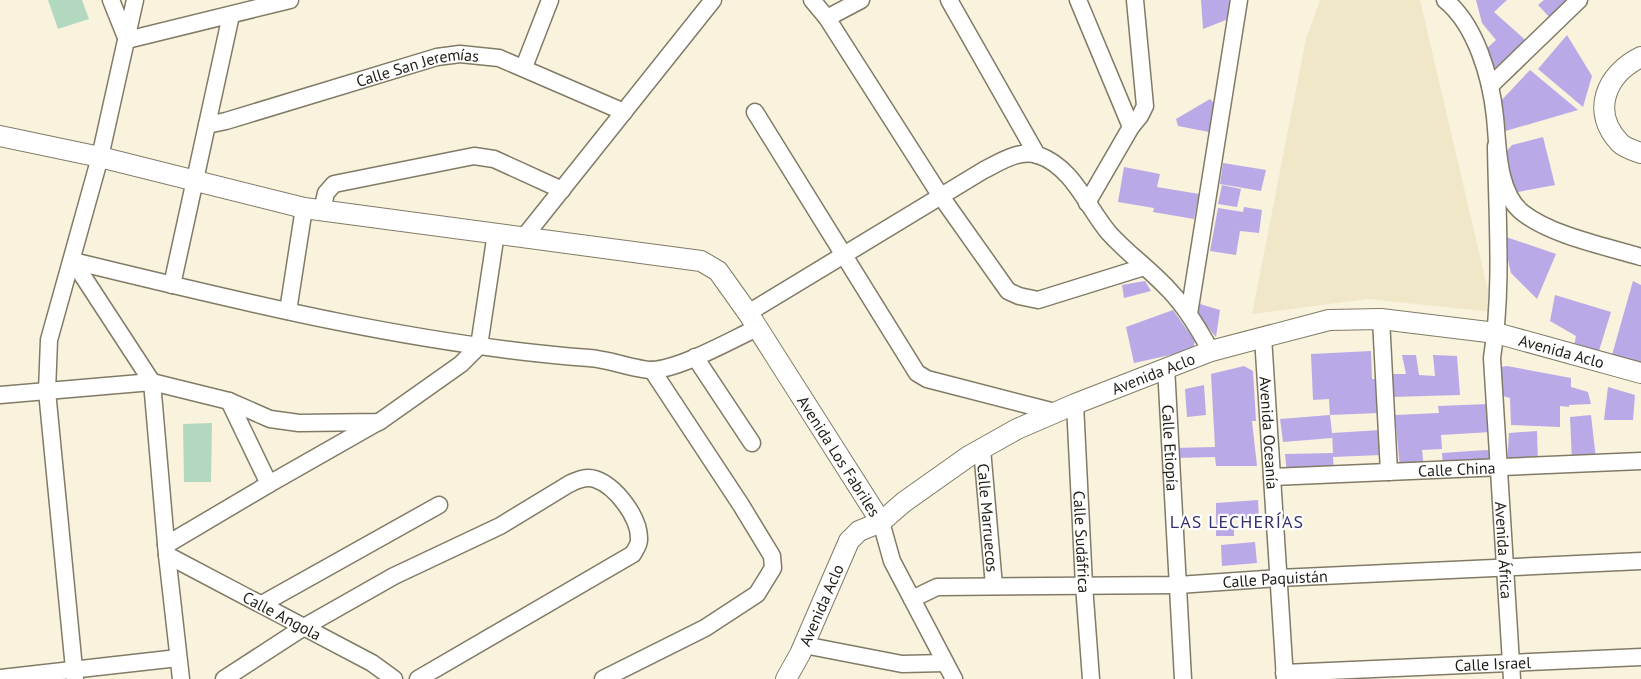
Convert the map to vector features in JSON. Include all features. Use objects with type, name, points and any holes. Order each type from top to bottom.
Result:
[{"type":"street","points":[[111,0],[127,40]]},
{"type":"street","points":[[74,674],[47,391],[50,340],[100,157],[135,0]]},
{"type":"street","points":[[127,40],[290,0]]},
{"type":"street","points":[[524,68],[550,0]]},
{"type":"street","points":[[0,136],[100,157],[313,209],[524,237],[713,0]]},
{"type":"street","points":[[812,0],[828,18],[940,195],[1008,291],[1019,296],[1038,300],[1144,267]]},
{"type":"street","points":[[828,18],[861,0]]},
{"type":"street","points":[[949,0],[1036,155]]},
{"type":"street","points":[[1078,0],[1131,127]]},
{"type":"street","points":[[1087,203],[1145,106],[1135,0]]},
{"type":"street","points":[[1188,314],[1239,0]]},
{"type":"street","points":[[1445,0],[1468,24]]},
{"type":"street","points":[[1464,0],[1468,24],[1490,86],[1495,118],[1496,146],[1508,192],[1522,212],[1569,235],[1641,257]]},
{"type":"street","points":[[1490,86],[1580,0]]},
{"type":"street","points":[[172,285],[231,14]]},
{"type":"street","name":"Calle San Jeremías","points":[[207,124],[226,121],[437,57],[460,54],[499,58],[624,112]]},
{"type":"street","points":[[1641,58],[1627,64],[1612,79],[1605,95],[1604,108],[1609,129],[1621,144],[1641,154]]},
{"type":"street","points":[[755,112],[917,373],[927,379],[1055,412]]},
{"type":"street","points":[[73,261],[288,311],[479,346],[603,359],[652,370],[695,357],[752,321],[843,255],[940,195],[1014,155],[1020,150],[1025,134]]},
{"type":"street","name":"Avenida África","points":[[1496,146],[1498,262],[1496,333],[1492,358],[1512,679]]},
{"type":"street","points":[[1014,155],[1036,155],[1054,163],[1074,181],[1109,233],[1170,291],[1188,314],[1211,351]]},
{"type":"street","points":[[288,311],[313,209],[334,184],[474,156],[494,159],[562,190]]},
{"type":"street","points":[[166,550],[269,484],[379,422],[461,364],[479,346],[496,233]]},
{"type":"street","name":"Avenida Los Fabriles","points":[[524,237],[701,261],[718,271],[881,522],[892,561],[954,679]]},
{"type":"street","points":[[73,261],[152,382],[166,550],[181,679]]},
{"type":"street","name":"Avenida Aclo","points":[[786,679],[804,645],[849,541],[859,531],[881,522],[904,502],[982,449],[1017,429],[1166,367],[1211,351],[1329,320],[1381,320],[1496,333],[1641,373]]},
{"type":"street","points":[[1381,320],[1389,472]]},
{"type":"street","name":"Avenida Oceanía","points":[[1263,337],[1285,676]]},
{"type":"street","points":[[695,357],[752,443]]},
{"type":"street","name":"Calle Etiopía","points":[[1166,367],[1183,679]]},
{"type":"street","points":[[603,679],[705,628],[757,594],[773,568],[772,556],[746,513],[652,370]]},
{"type":"street","points":[[0,395],[152,382],[229,401],[270,419],[299,423],[379,422]]},
{"type":"street","points":[[229,401],[269,484]]},
{"type":"street","name":"Calle Sudáfrica","points":[[1075,404],[1091,679]]},
{"type":"street","name":"Calle Marruecos","points":[[982,449],[994,586]]},
{"type":"street","name":"Calle China","points":[[1272,477],[1641,462]]},
{"type":"street","points":[[224,679],[304,627],[394,576],[500,526],[581,479],[594,479],[612,489],[627,507],[638,528],[639,542],[633,554],[418,679]]},
{"type":"street","points":[[262,604],[439,505]]},
{"type":"street","name":"Calle Angola","points":[[166,550],[372,663],[394,679]]},
{"type":"street","name":"Calle Paquistán","points":[[912,599],[938,587],[1084,584],[1178,586],[1279,578],[1641,561]]},
{"type":"street","points":[[804,645],[902,664],[945,663]]},
{"type":"street","name":"Calle Israel","points":[[1285,676],[1512,662],[1641,657]]},
{"type":"street","points":[[0,678],[74,674],[178,658]]},
{"type":"shaded area","points":[[1320,0],[1420,0],[1493,312],[1368,299],[1252,314],[1306,39]]},
{"type":"green space","points":[[48,0],[82,0],[89,19],[58,29]]},
{"type":"green space","points":[[212,423],[211,482],[184,482],[183,424]]},
{"type":"building","points":[[1201,0],[1229,0],[1230,9],[1226,20],[1203,29]]},
{"type":"building","points":[[1476,0],[1507,0],[1494,12],[1530,44],[1495,73],[1486,49],[1496,40],[1482,23]]},
{"type":"building","points":[[1544,0],[1571,0],[1553,21],[1538,5]]},
{"type":"building","points":[[1567,35],[1592,76],[1583,107],[1538,69]]},
{"type":"building","points":[[1530,70],[1578,110],[1502,132],[1497,105]]},
{"type":"building","points":[[1210,99],[1215,104],[1209,132],[1178,126],[1176,119]]},
{"type":"building","points":[[1543,137],[1555,185],[1518,192],[1511,187],[1506,152],[1512,145]]},
{"type":"building","points":[[1223,163],[1266,170],[1261,191],[1220,184]]},
{"type":"building","points":[[1124,167],[1160,174],[1157,187],[1199,194],[1194,219],[1153,212],[1154,208],[1118,202]]},
{"type":"building","points":[[1222,185],[1241,189],[1237,207],[1218,204]]},
{"type":"building","points":[[1244,207],[1262,210],[1259,233],[1240,231],[1236,255],[1210,251],[1218,208],[1243,212]]},
{"type":"building","points":[[1506,237],[1556,254],[1537,299],[1511,273],[1505,247]]},
{"type":"building","points":[[1145,281],[1151,291],[1124,298],[1122,285]]},
{"type":"building","points":[[1633,281],[1641,285],[1641,363],[1612,355]]},
{"type":"building","points":[[1555,295],[1611,312],[1598,354],[1574,346],[1576,336],[1550,321]]},
{"type":"building","points":[[1200,304],[1220,310],[1216,337],[1198,316]]},
{"type":"building","points":[[1173,310],[1195,341],[1193,350],[1134,363],[1126,327]]},
{"type":"building","points":[[1371,351],[1372,379],[1377,379],[1379,413],[1330,415],[1329,399],[1313,400],[1311,354]]},
{"type":"building","points":[[1402,355],[1416,355],[1419,375],[1435,376],[1433,355],[1457,356],[1460,395],[1391,397],[1388,374],[1406,374]]},
{"type":"building","points":[[1244,366],[1253,371],[1256,421],[1252,421],[1257,466],[1216,466],[1215,457],[1174,458],[1173,448],[1215,447],[1211,374]]},
{"type":"building","points":[[1507,366],[1571,378],[1571,387],[1588,392],[1591,404],[1569,405],[1569,407],[1560,406],[1560,427],[1511,425],[1510,398],[1503,396],[1501,367]]},
{"type":"building","points":[[1204,385],[1206,415],[1187,417],[1185,389]]},
{"type":"building","points":[[1608,387],[1635,395],[1633,420],[1604,420]]},
{"type":"building","points":[[1489,404],[1491,432],[1441,435],[1442,449],[1422,450],[1424,469],[1400,468],[1395,415],[1439,413],[1438,406]]},
{"type":"building","points":[[1330,415],[1332,438],[1283,442],[1280,419]]},
{"type":"building","points":[[1591,415],[1596,459],[1572,461],[1570,417]]},
{"type":"building","points":[[1381,430],[1381,455],[1333,457],[1334,473],[1287,475],[1285,454],[1333,453],[1332,433]]},
{"type":"building","points":[[1537,431],[1538,464],[1507,464],[1509,433]]},
{"type":"building","points":[[1492,451],[1493,465],[1443,468],[1442,453]]},
{"type":"building","points":[[1258,500],[1259,520],[1234,519],[1234,536],[1216,536],[1216,503]]},
{"type":"building","points":[[1255,542],[1257,563],[1222,566],[1221,545]]},
{"type":"district","name":"LAS LECHERÍAS","points":[[1237,521]]}]
